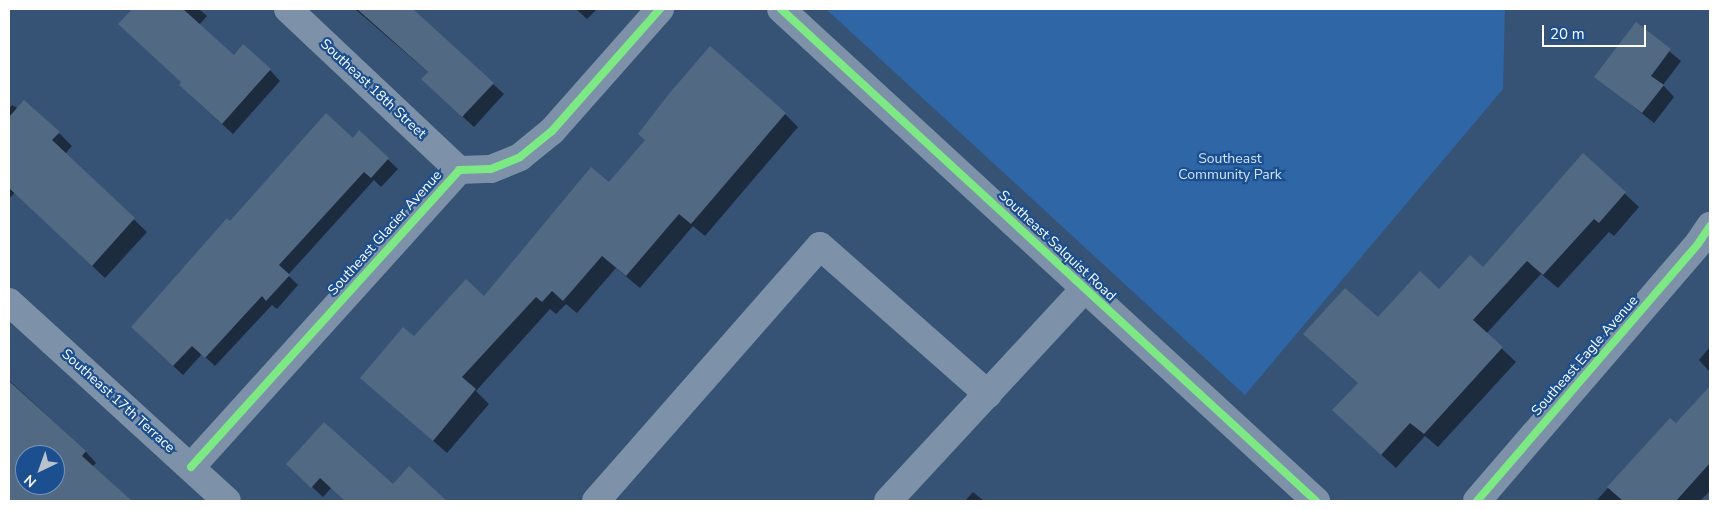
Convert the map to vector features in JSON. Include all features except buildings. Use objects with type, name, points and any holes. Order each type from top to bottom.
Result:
[{"type":"street","name":"Southeast 18th Street","points":[[288,9],[459,170]]},
{"type":"street","name":"Southeast Glacier Avenue","points":[[191,467],[459,170],[491,169],[520,157],[552,131],[660,9]]},
{"type":"street","name":"Southeast Salquist Road","points":[[781,9],[1316,501]]},
{"type":"street","name":"Southeast Eagle Avenue","points":[[1477,501],[1698,244],[1710,226]]},
{"type":"street","points":[[596,501],[820,246],[988,394]]},
{"type":"street","points":[[888,501],[1085,288]]},
{"type":"street","name":"Southeast 17th Terrace","points":[[9,302],[227,501]]},
{"type":"green space","name":"Southeast Community Park","points":[[826,9],[1505,9],[1503,89],[1245,395]]},
{"type":"cycle path","points":[[191,467],[459,170],[491,169],[520,157],[552,131],[660,9]]},
{"type":"cycle path","points":[[781,9],[1316,501]]},
{"type":"cycle path","points":[[1477,501],[1698,244],[1710,226]]}]
